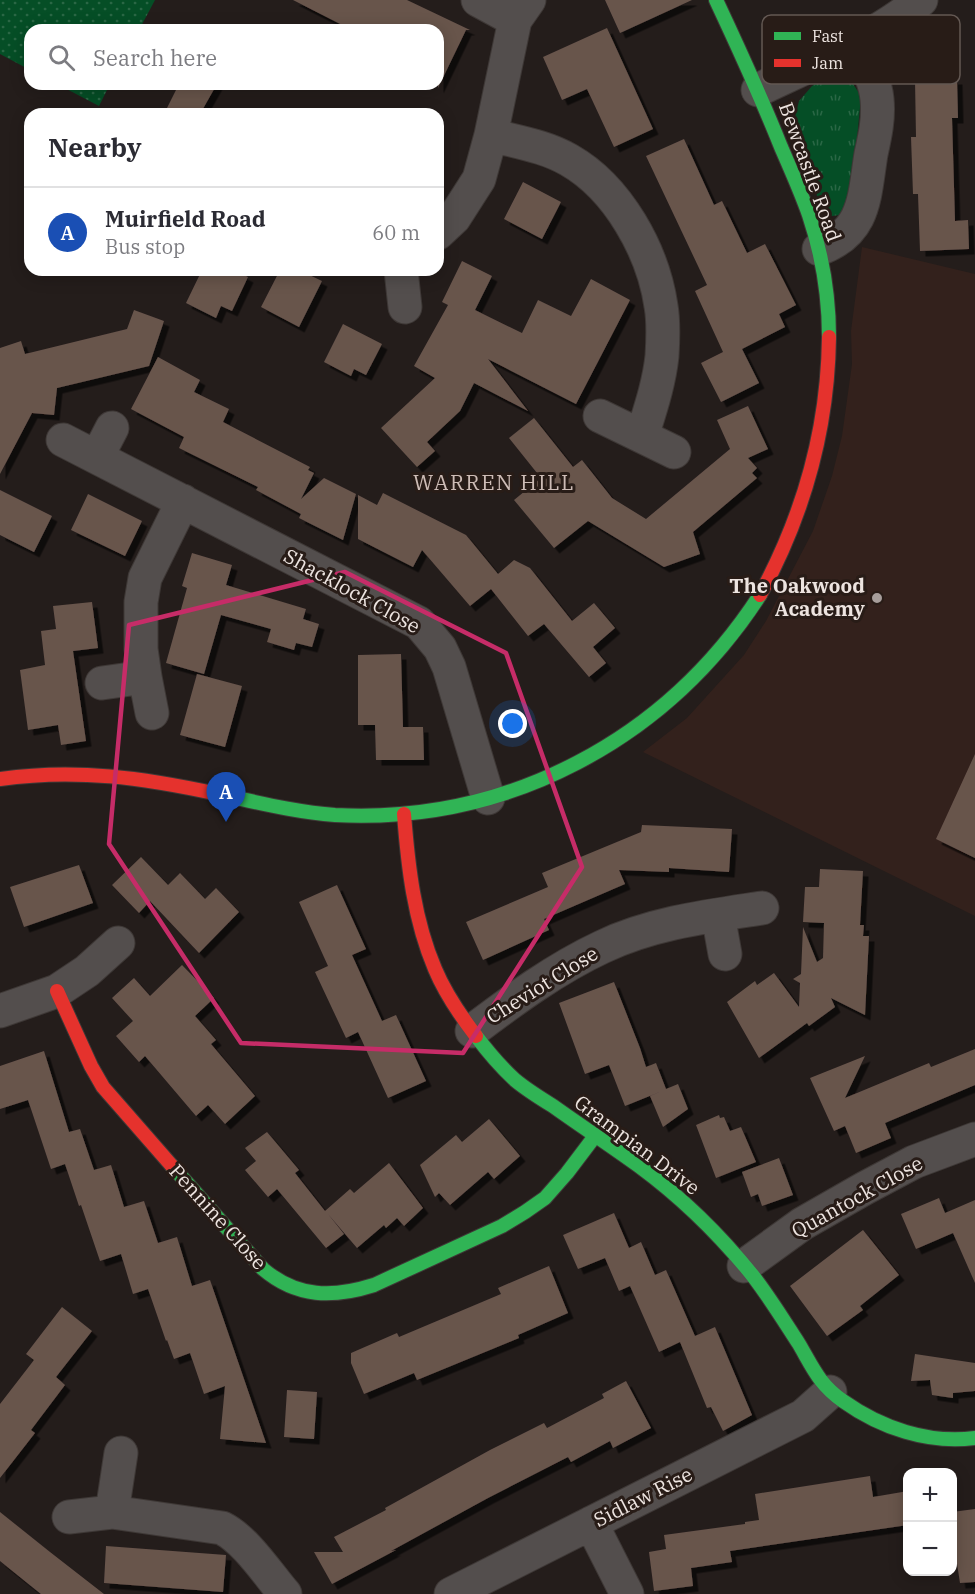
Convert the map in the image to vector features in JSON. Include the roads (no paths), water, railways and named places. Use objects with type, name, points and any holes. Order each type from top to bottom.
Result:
[{"type":"street","points":[[444,227],[454,218],[479,179],[522,10],[478,0]]},
{"type":"street","name":"Bewcastle Road","points":[[0,779],[45,775],[110,775],[149,780],[311,813],[359,816],[446,809],[523,787],[582,761],[611,744],[644,721],[680,689],[726,642],[751,608],[768,579],[804,496],[812,469],[826,384],[828,307],[819,249],[811,220],[758,90],[717,0]]},
{"type":"street","points":[[901,15],[921,0]]},
{"type":"street","points":[[758,90],[770,84]]},
{"type":"street","points":[[819,249],[843,237],[862,210],[878,116],[877,97],[873,84]]},
{"type":"street","points":[[491,135],[543,147],[570,160],[592,177],[614,199],[631,224],[645,251],[662,306],[663,335],[662,358],[657,383],[642,436]]},
{"type":"street","points":[[402,276],[405,307]]},
{"type":"street","points":[[600,416],[674,452]]},
{"type":"street","name":"Shacklock Close","points":[[63,440],[105,443],[183,501],[419,623],[440,648],[449,666],[488,798]]},
{"type":"street","points":[[152,713],[145,677],[140,624],[141,602],[145,578],[183,501]]},
{"type":"street","points":[[102,683],[145,677]]},
{"type":"street","name":"Grampian Drive","points":[[404,814],[410,877],[424,938],[435,969],[450,998],[490,1055],[516,1081],[664,1185],[691,1208],[769,1296],[816,1375],[830,1392],[875,1420],[900,1431],[923,1437],[951,1440],[975,1438]]},
{"type":"street","name":"Cheviot Close","points":[[472,1031],[531,988],[604,946],[637,934],[718,915],[762,908]]},
{"type":"street","points":[[718,915],[725,954]]},
{"type":"street","points":[[0,1011],[57,991],[87,970],[118,943]]},
{"type":"street","name":"Pennine Close","points":[[57,991],[91,1066],[104,1087],[263,1269],[276,1280],[292,1288],[324,1293],[346,1293],[359,1290],[502,1226],[545,1198],[595,1136]]},
{"type":"street","name":"Quantock Close","points":[[744,1266],[802,1224],[856,1193],[914,1162],[975,1139]]},
{"type":"street","name":"Sidlaw Rise","points":[[451,1594],[803,1416],[830,1392]]},
{"type":"street","points":[[112,1512],[121,1453]]},
{"type":"street","points":[[69,1517],[112,1512],[222,1528],[242,1543],[285,1594]]},
{"type":"street","points":[[591,1523],[627,1594]]},
{"type":"place","name":"The Oakwood Academy","points":[[877,598]]},
{"type":"place","name":"Muirfield Road","points":[[226,822]]},
{"type":"district","name":"WARREN HILL","points":[[494,483]]}]
